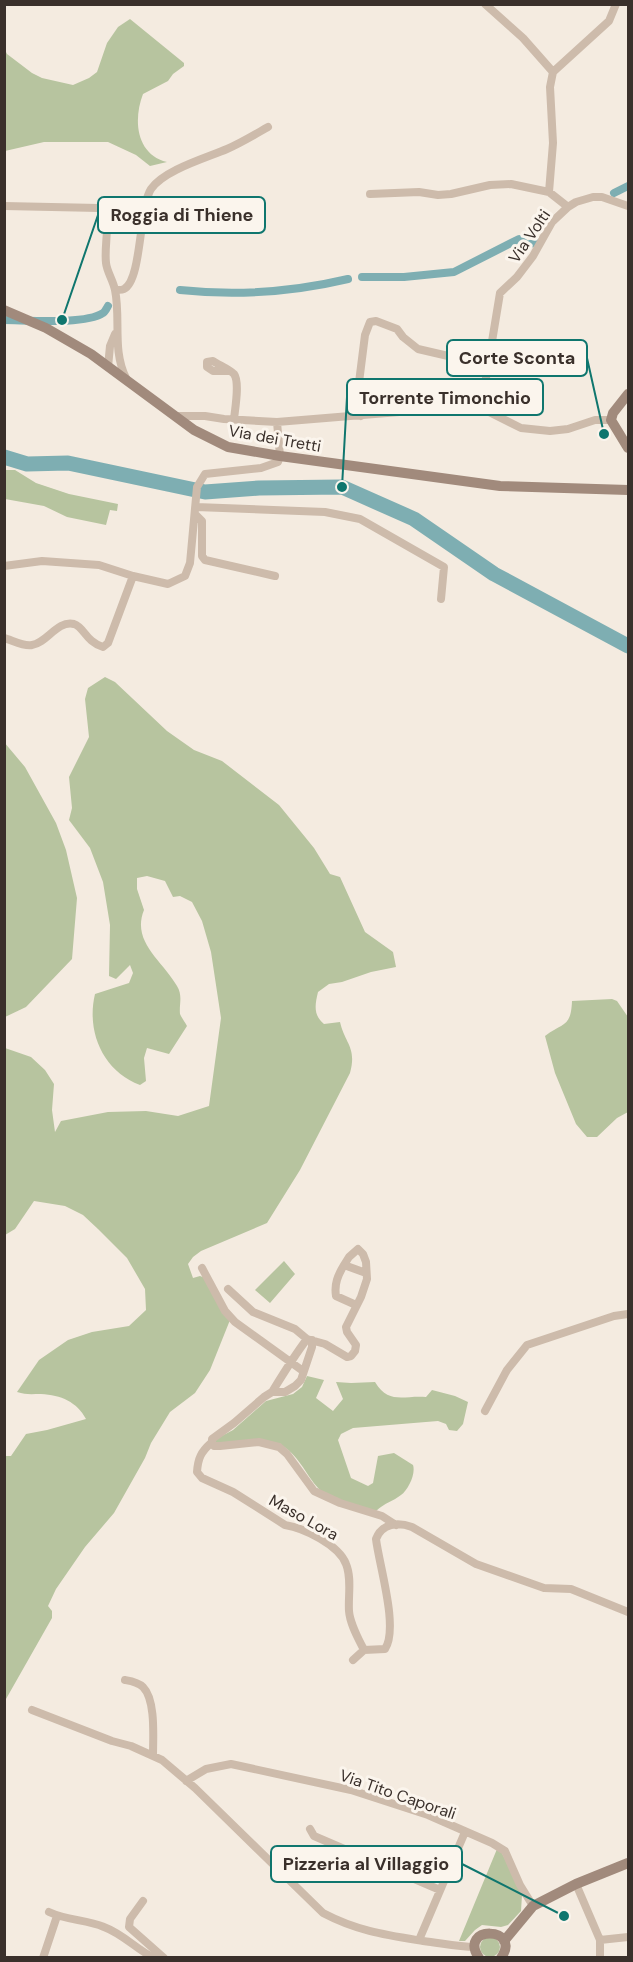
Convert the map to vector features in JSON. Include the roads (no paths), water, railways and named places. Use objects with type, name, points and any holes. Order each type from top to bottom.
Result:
[{"type":"street","points":[[485,4],[522,38],[553,72]]},
{"type":"street","points":[[549,192],[553,143],[550,87],[553,72],[609,21],[616,4]]},
{"type":"street","points":[[115,290],[123,290],[129,285],[139,254],[146,201],[156,183],[169,174],[246,140],[268,127]]},
{"type":"street","points":[[370,194],[419,192],[438,195],[490,185],[511,184],[549,192],[568,207]]},
{"type":"street","name":"Via Volti","points":[[481,408],[500,293],[518,277],[552,222],[568,207],[593,197],[628,206]]},
{"type":"street","points":[[4,206],[103,209],[106,213],[106,264],[115,290],[117,330],[114,344],[116,357],[108,367]]},
{"type":"street","name":"Via dei Tretti","points":[[4,310],[36,323],[91,354],[203,436],[228,447],[500,486],[628,490]]},
{"type":"street","points":[[362,416],[356,406],[365,335],[370,322],[376,321],[397,329],[418,349],[488,365]]},
{"type":"street","points":[[91,354],[114,344]]},
{"type":"street","points":[[114,344],[128,381]]},
{"type":"street","points":[[230,371],[234,374],[237,384],[234,419]]},
{"type":"street","points":[[628,394],[613,412],[611,420],[628,448]]},
{"type":"street","points":[[174,416],[205,416],[277,422],[448,408],[481,408],[521,428],[550,431],[568,429],[595,420],[611,420]]},
{"type":"street","points":[[4,566],[42,561],[99,565],[168,584],[185,576],[190,563],[197,487],[205,474],[261,468],[278,462],[280,456],[277,422]]},
{"type":"street","name":"Via dei Tretti","points":[[614,490],[628,495]]},
{"type":"street","points":[[196,507],[202,521],[202,555],[205,560],[275,576]]},
{"type":"street","points":[[196,507],[325,512],[360,519],[444,567],[441,599]]},
{"type":"street","points":[[4,638],[31,646],[64,624],[73,624],[78,626],[89,640],[103,647],[108,643],[133,576]]},
{"type":"street","points":[[228,1289],[253,1312],[295,1329],[310,1340],[326,1344],[346,1357],[351,1356],[356,1345],[346,1332],[346,1327],[365,1287],[367,1279],[366,1262],[358,1249],[349,1257],[338,1276],[335,1294],[356,1305]]},
{"type":"street","points":[[344,1265],[366,1273]]},
{"type":"street","points":[[202,1268],[229,1316],[246,1331],[303,1371]]},
{"type":"street","points":[[485,1411],[507,1370],[527,1345],[628,1314]]},
{"type":"street","points":[[310,1340],[290,1361],[272,1392],[253,1405],[234,1423],[215,1435],[212,1443],[214,1446],[259,1443],[279,1447],[287,1454],[314,1491],[340,1503],[382,1516],[396,1525]]},
{"type":"street","points":[[272,1392],[285,1392],[301,1380],[312,1347],[310,1340]]},
{"type":"street","name":"Maso Lora","points":[[212,1443],[201,1452],[197,1472],[202,1478],[233,1492],[285,1525],[295,1526],[320,1538],[337,1551],[346,1562],[349,1612],[364,1650]]},
{"type":"street","points":[[353,1660],[364,1650],[385,1649],[389,1642],[386,1593],[376,1539],[385,1527],[401,1524],[412,1527],[476,1564],[544,1588],[571,1589],[628,1612]]},
{"type":"street","points":[[125,1680],[135,1682],[144,1688],[148,1695],[152,1712],[153,1755]]},
{"type":"street","points":[[33,1710],[162,1760],[186,1780],[323,1913],[367,1932],[477,1952],[479,1937],[487,1932],[497,1934],[504,1941],[505,1951],[501,1958]]},
{"type":"street","name":"Via Tito Caporali","points":[[186,1780],[207,1769],[231,1764],[351,1790],[428,1815],[505,1851],[520,1885],[533,1906]]},
{"type":"street","points":[[310,1829],[314,1836],[440,1890]]},
{"type":"street","points":[[419,1940],[465,1832]]},
{"type":"street","points":[[504,1941],[533,1906],[576,1884],[628,1863]]},
{"type":"street","points":[[576,1884],[600,1940],[600,1958]]},
{"type":"street","points":[[143,1901],[130,1919],[129,1927],[164,1958]]},
{"type":"street","points":[[48,1912],[107,1928],[154,1958]]},
{"type":"street","points":[[43,1958],[56,1919]]},
{"type":"street","points":[[600,1940],[628,1937]]},
{"type":"waterway","points":[[614,193],[628,186]]},
{"type":"waterway","points":[[362,277],[404,277],[454,272],[519,239],[527,245],[536,242]]},
{"type":"waterway","points":[[180,290],[223,293],[265,292],[348,279]]},
{"type":"waterway","points":[[4,320],[83,319],[103,313],[108,306]]},
{"type":"waterway","points":[[4,457],[27,464],[68,463],[205,492],[259,488],[342,487],[414,519],[494,574],[628,646]]},
{"type":"place","name":"Roggia di Thiene","points":[[62,320]]},
{"type":"place","name":"Corte Sconta","points":[[604,434]]},
{"type":"place","name":"Torrente Timonchio","points":[[342,487]]},
{"type":"place","name":"Pizzeria al Villaggio","points":[[564,1916]]}]
